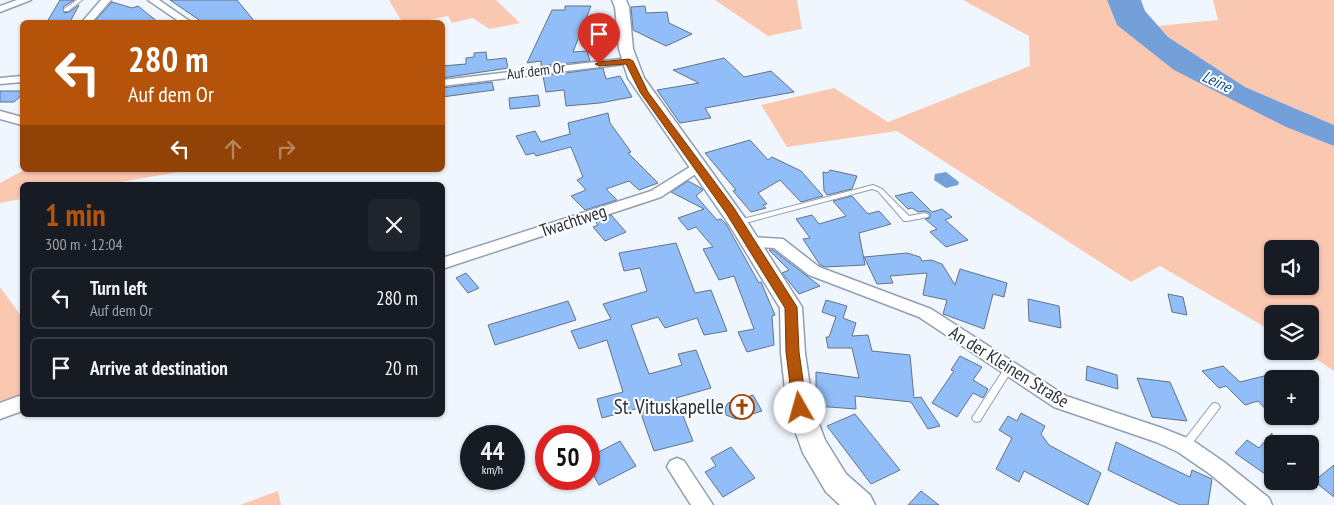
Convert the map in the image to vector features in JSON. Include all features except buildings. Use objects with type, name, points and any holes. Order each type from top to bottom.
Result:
[{"type":"main road","points":[[619,0],[622,7],[629,61],[644,92],[738,223],[791,307],[793,352],[800,408],[813,445],[836,483],[860,505]]},
{"type":"street","points":[[0,9],[26,0]]},
{"type":"street","points":[[89,20],[106,0]]},
{"type":"street","points":[[153,0],[183,20]]},
{"type":"street","name":"Auf dem Or","points":[[445,82],[629,61]]},
{"type":"street","points":[[0,81],[20,79]]},
{"type":"street","points":[[0,115],[20,120]]},
{"type":"street","name":"Twachtweg","points":[[445,263],[656,194],[698,166]]},
{"type":"street","name":"An der Kleinen Straße","points":[[750,242],[778,243],[814,271],[919,310],[1060,402],[1162,436],[1185,446],[1218,468],[1262,505]]},
{"type":"street","points":[[0,411],[20,404]]},
{"type":"street","points":[[677,467],[702,505]]},
{"type":"lane","points":[[66,10],[80,0]]},
{"type":"lane","points":[[738,223],[873,187],[880,190],[907,219],[924,215]]},
{"type":"lane","points":[[977,418],[1008,368]]},
{"type":"lane","points":[[1185,446],[1215,407]]},
{"type":"shaded area","points":[[389,0],[496,0],[520,23],[489,29],[473,18],[452,23],[448,16],[429,20],[401,20]]},
{"type":"shaded area","points":[[715,0],[797,0],[802,29],[768,36]]},
{"type":"shaded area","points":[[963,0],[1107,0],[1117,25],[1286,127],[1334,146],[1334,371],[1318,360],[1319,305],[1264,305],[1264,326],[1160,266],[1131,282],[897,131],[787,147],[761,105],[834,88],[888,122],[1030,66],[1029,36]]},
{"type":"shaded area","points":[[1213,0],[1334,0],[1334,125],[1245,87],[1168,37],[1158,26],[1218,20]]},
{"type":"shaded area","points":[[20,172],[178,172],[120,182],[20,182],[20,199],[0,203],[0,183]]},
{"type":"shaded area","points":[[0,287],[20,314],[20,400],[0,406]]},
{"type":"shaded area","points":[[278,491],[281,505],[240,505]]},
{"type":"water","name":"Leine","points":[[1107,0],[1141,0],[1145,11],[1168,37],[1245,87],[1334,125],[1334,146],[1286,127],[1174,70],[1117,25]]},
{"type":"water","points":[[946,172],[959,182],[958,185],[946,188],[934,180],[935,174]]},
{"type":"place","name":"St. Vituskapelle","points":[[742,407]]},
{"type":"route","points":[[599,64],[629,61],[644,92],[730,211],[791,307],[793,352],[800,408]]}]
